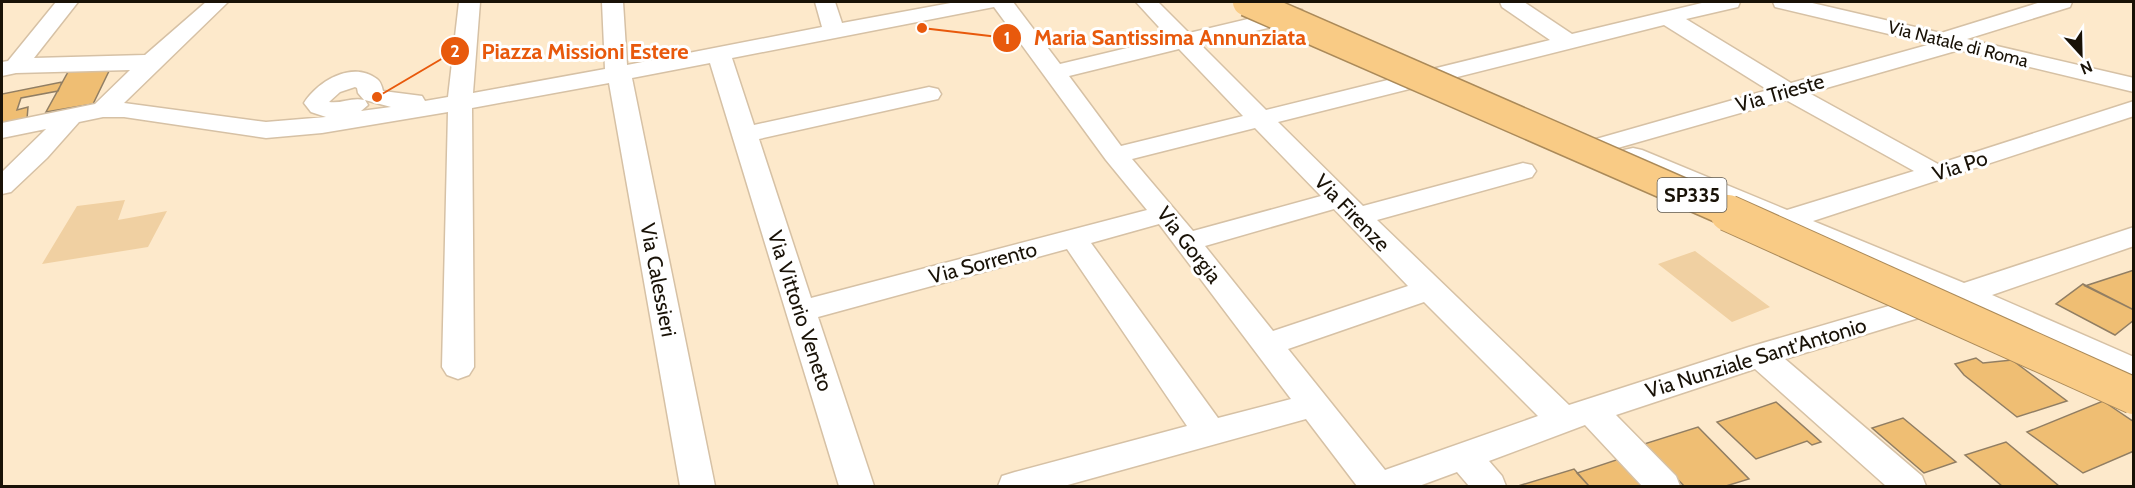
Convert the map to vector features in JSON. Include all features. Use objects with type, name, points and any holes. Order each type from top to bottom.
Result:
[{"type":"highway","name":"SP335","points":[[1247,2],[1601,155],[2133,396]]},
{"type":"highway","name":"SP335","points":[[1287,8],[1838,239],[2133,372]]},
{"type":"street","points":[[9,68],[66,2]]},
{"type":"street","points":[[103,110],[151,62],[218,2]]},
{"type":"street","points":[[458,367],[460,104],[469,2]]},
{"type":"street","name":"Via Calessieri","points":[[612,2],[616,68],[619,73],[697,486]]},
{"type":"street","points":[[825,2],[834,32]]},
{"type":"street","points":[[2,130],[103,110],[124,110],[266,130],[322,125],[460,104],[834,32],[938,7],[987,2]]},
{"type":"street","name":"Via Gorgia","points":[[1002,2],[1115,155],[1165,214],[1378,486]]},
{"type":"street","name":"Via Firenze","points":[[1146,2],[1429,290],[1663,486]]},
{"type":"street","points":[[1264,2],[1287,8],[1428,75],[1605,144],[1963,294],[2133,372]]},
{"type":"street","points":[[1510,2],[1567,41]]},
{"type":"street","points":[[1115,155],[1428,75],[1730,2]]},
{"type":"street","name":"Via Natale di Roma","points":[[1783,2],[2133,85]]},
{"type":"street","name":"Via Trieste","points":[[1605,144],[1948,42],[2062,2]]},
{"type":"street","points":[[1055,72],[1185,42],[1287,8]]},
{"type":"street","points":[[1667,17],[1787,91],[1936,173]]},
{"type":"street","name":"Via Vittorio Veneto","points":[[719,54],[856,486]]},
{"type":"street","points":[[9,68],[151,62]]},
{"type":"street","points":[[743,135],[929,94]]},
{"type":"street","points":[[378,99],[399,98],[414,101],[419,104],[418,111]]},
{"type":"street","name":"Via Po","points":[[1785,220],[2133,108]]},
{"type":"street","points":[[2,186],[38,153],[72,115]]},
{"type":"street","points":[[1187,242],[1523,171]]},
{"type":"street","name":"Via Sorrento","points":[[801,311],[1165,214]]},
{"type":"street","name":"Via Nunziale Sant'Antonio","points":[[1378,486],[1577,415],[1760,355],[1963,294],[2133,236]]},
{"type":"street","points":[[1074,239],[1209,432]]},
{"type":"street","points":[[1267,344],[1429,290]]},
{"type":"street","points":[[1760,355],[1909,486]]},
{"type":"street","points":[[1015,486],[1313,405]]},
{"type":"street","points":[[1464,456],[1489,486]]},
{"type":"shaded area","points":[[125,200],[118,220],[167,211],[148,247],[42,264],[77,206]]},
{"type":"shaded area","points":[[1695,251],[1770,307],[1732,322],[1658,264]]},
{"type":"building","points":[[112,65],[93,104],[46,112],[68,72]]},
{"type":"building","points":[[62,82],[58,91],[21,98],[17,110],[28,107],[27,119],[2,125],[2,94]]},
{"type":"building","points":[[2134,270],[2134,310],[2085,286]]},
{"type":"building","points":[[2083,284],[2134,310],[2134,320],[2115,335],[2056,304]]},
{"type":"building","points":[[1976,358],[1983,363],[2012,360],[2067,401],[2017,417],[1964,375],[1955,364]]},
{"type":"building","points":[[2103,401],[2134,422],[2134,451],[2083,473],[2027,432]]},
{"type":"building","points":[[1776,402],[1821,442],[1812,445],[1807,441],[1756,459],[1717,422]]},
{"type":"building","points":[[1903,418],[1956,462],[1924,473],[1872,428]]},
{"type":"building","points":[[1698,427],[1749,479],[1726,486],[1684,486],[1644,444]]},
{"type":"building","points":[[2006,442],[2059,486],[2002,486],[1965,455]]},
{"type":"building","points":[[1628,456],[1656,486],[1589,486],[1577,473]]},
{"type":"building","points":[[1574,469],[1589,486],[1518,486]]},
{"type":"place","name":"Maria Santissima Annunziata","points":[[922,28]]},
{"type":"place","name":"Piazza Missioni Estere","points":[[377,97]]}]
